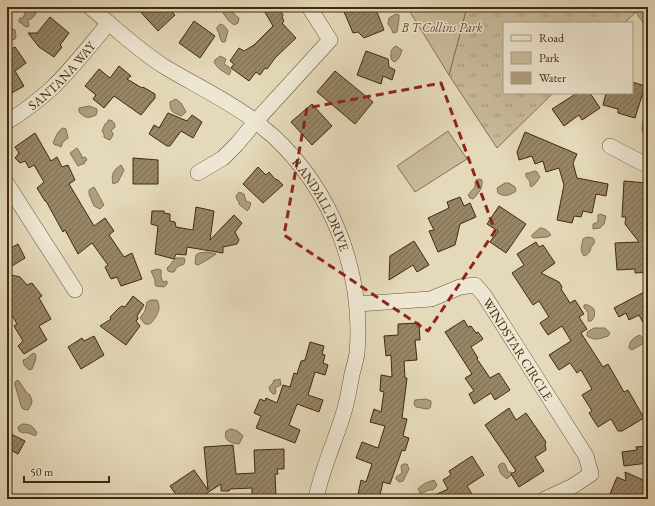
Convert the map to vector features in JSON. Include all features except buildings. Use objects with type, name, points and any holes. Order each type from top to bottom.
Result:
[{"type":"street","name":"RANDALL DRIVE","points":[[90,7],[142,50],[164,66],[256,121],[299,163],[315,185],[329,209],[346,251],[353,277],[357,304],[358,327],[356,354],[346,407],[325,465],[316,499]]},
{"type":"street","points":[[198,173],[223,158],[237,144],[330,40],[309,7]]},
{"type":"street","name":"SANTANA WAY","points":[[7,122],[30,107],[51,89],[70,70],[109,23]]},
{"type":"street","points":[[610,146],[648,166]]},
{"type":"street","points":[[7,184],[74,290]]},
{"type":"street","name":"WINDSTAR CIRCLE","points":[[357,304],[431,298],[460,287],[475,285],[484,296],[586,456],[591,474],[573,486],[546,499]]},
{"type":"highlighted area","points":[[441,83],[495,231],[428,331],[284,235],[307,108]]},
{"type":"green space","name":"B T Collins Park","points":[[407,7],[467,7],[449,75]]},
{"type":"green space","points":[[467,7],[648,7],[648,30],[636,12],[625,22],[503,22],[503,94],[552,94],[497,148],[449,75]]},
{"type":"green space","points":[[448,131],[467,159],[415,192],[397,166]]},
{"type":"water","points":[[228,8],[239,18],[238,23],[234,25],[223,13]]},
{"type":"water","points":[[28,9],[34,9],[36,14],[28,20],[29,26],[26,27],[19,22],[19,20],[20,18],[23,18]]},
{"type":"water","points":[[396,14],[399,15],[397,32],[393,33],[388,24],[389,18]]},
{"type":"water","points":[[220,24],[228,31],[225,42],[222,42],[220,39],[217,30],[217,27]]},
{"type":"water","points":[[7,28],[15,30],[15,39],[12,40],[7,36]]},
{"type":"water","points":[[396,46],[402,50],[398,59],[394,62],[391,59],[391,53],[393,48]]},
{"type":"water","points":[[220,56],[226,59],[224,64],[229,67],[231,71],[229,75],[220,70],[214,62]]},
{"type":"water","points":[[176,99],[181,103],[186,112],[181,116],[172,112],[170,102]]},
{"type":"water","points":[[89,106],[97,109],[96,115],[87,117],[83,116],[79,112],[79,108]]},
{"type":"water","points":[[646,118],[648,118],[648,136],[644,136],[642,123]]},
{"type":"water","points":[[108,120],[111,120],[115,125],[111,131],[113,135],[110,140],[104,137],[102,131]]},
{"type":"water","points":[[63,128],[66,129],[68,138],[63,142],[61,147],[53,143],[58,132]]},
{"type":"water","points":[[77,148],[82,156],[81,158],[85,157],[87,159],[84,161],[85,163],[78,166],[70,153]]},
{"type":"water","points":[[121,165],[124,170],[118,182],[113,184],[113,173]]},
{"type":"water","points":[[535,171],[540,177],[531,187],[526,173]]},
{"type":"water","points":[[476,180],[482,180],[481,188],[473,199],[470,198],[468,195],[475,187]]},
{"type":"water","points":[[505,183],[509,183],[515,187],[516,191],[507,195],[498,193],[497,188]]},
{"type":"water","points":[[94,187],[104,205],[100,209],[94,206],[89,194],[89,190]]},
{"type":"water","points":[[239,192],[244,194],[246,201],[251,203],[247,211],[239,204],[239,201],[237,200],[236,196]]},
{"type":"water","points":[[600,214],[606,216],[604,224],[600,228],[593,229],[593,224],[598,222],[598,215]]},
{"type":"water","points":[[540,228],[546,230],[551,235],[547,237],[532,237],[532,235]]},
{"type":"water","points":[[587,237],[593,238],[594,242],[589,252],[584,256],[581,248],[583,239]]},
{"type":"water","points":[[207,252],[216,254],[198,265],[195,264],[196,255]]},
{"type":"water","points":[[176,258],[184,258],[184,264],[177,267],[174,272],[168,271],[167,268]]},
{"type":"water","points":[[157,269],[161,270],[163,282],[167,281],[167,284],[164,287],[156,286],[155,284],[151,271]]},
{"type":"water","points":[[157,300],[159,309],[151,323],[145,324],[140,318],[145,311],[147,302]]},
{"type":"water","points":[[584,305],[589,305],[594,309],[595,313],[591,321],[588,321],[588,314],[584,308]]},
{"type":"water","points":[[594,328],[605,328],[610,333],[608,336],[602,338],[592,339],[587,336],[587,332]]},
{"type":"water","points":[[640,335],[646,342],[632,350],[629,348],[632,340]]},
{"type":"water","points":[[34,353],[36,355],[35,362],[32,369],[29,370],[24,365],[23,360]]},
{"type":"water","points":[[280,379],[281,385],[275,388],[275,394],[273,394],[269,387],[274,380]]},
{"type":"water","points":[[18,380],[30,395],[32,401],[28,410],[23,409],[21,406],[15,385],[15,382]]},
{"type":"water","points":[[426,399],[431,401],[430,408],[427,409],[416,407],[414,404],[415,400]]},
{"type":"water","points":[[22,424],[33,427],[37,433],[35,436],[30,433],[23,433],[19,431],[18,427]]},
{"type":"water","points":[[231,429],[238,431],[243,436],[239,444],[228,441],[225,434],[226,431]]},
{"type":"water","points":[[503,463],[505,464],[508,472],[512,473],[507,479],[501,474],[498,466]]},
{"type":"water","points":[[403,464],[407,464],[409,469],[403,481],[399,482],[396,477],[402,473],[401,466]]},
{"type":"water","points":[[434,480],[437,485],[433,490],[420,493],[418,489],[420,487],[425,483]]}]
